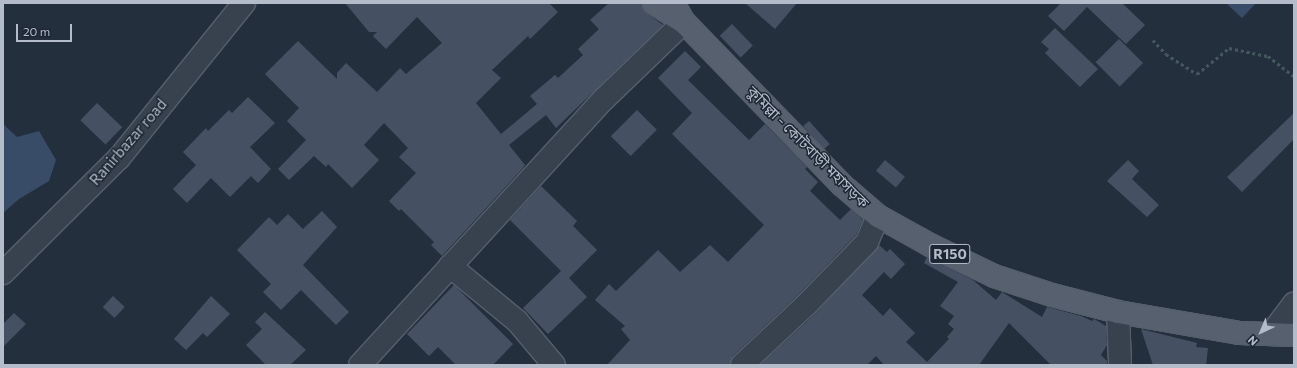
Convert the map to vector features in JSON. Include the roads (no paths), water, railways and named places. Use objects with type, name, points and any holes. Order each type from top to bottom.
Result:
[{"type":"main road","name":"কুমিল্লা - কোটবাড়ী মহাসড়ক","points":[[654,3],[684,22],[842,185],[878,216],[994,276],[1052,295],[1118,312],[1240,333],[1294,334]]},
{"type":"main road","name":"কুমিল্লা - কোটবাড়ী মহাসড়ক","points":[[673,3],[684,22]]},
{"type":"street","name":"Ranirbazar road","points":[[3,273],[118,158],[244,3]]},
{"type":"street","points":[[360,365],[604,99],[684,22]]},
{"type":"street","points":[[742,365],[806,305],[867,242],[878,216]]},
{"type":"street","points":[[450,266],[517,321],[554,365]]},
{"type":"street","points":[[1271,334],[1294,304]]},
{"type":"street","points":[[1118,312],[1120,365]]},
{"type":"water","points":[[1226,3],[1256,3],[1242,18]]},
{"type":"water","points":[[3,124],[17,137],[39,131],[56,160],[49,181],[19,199],[3,213]]}]
